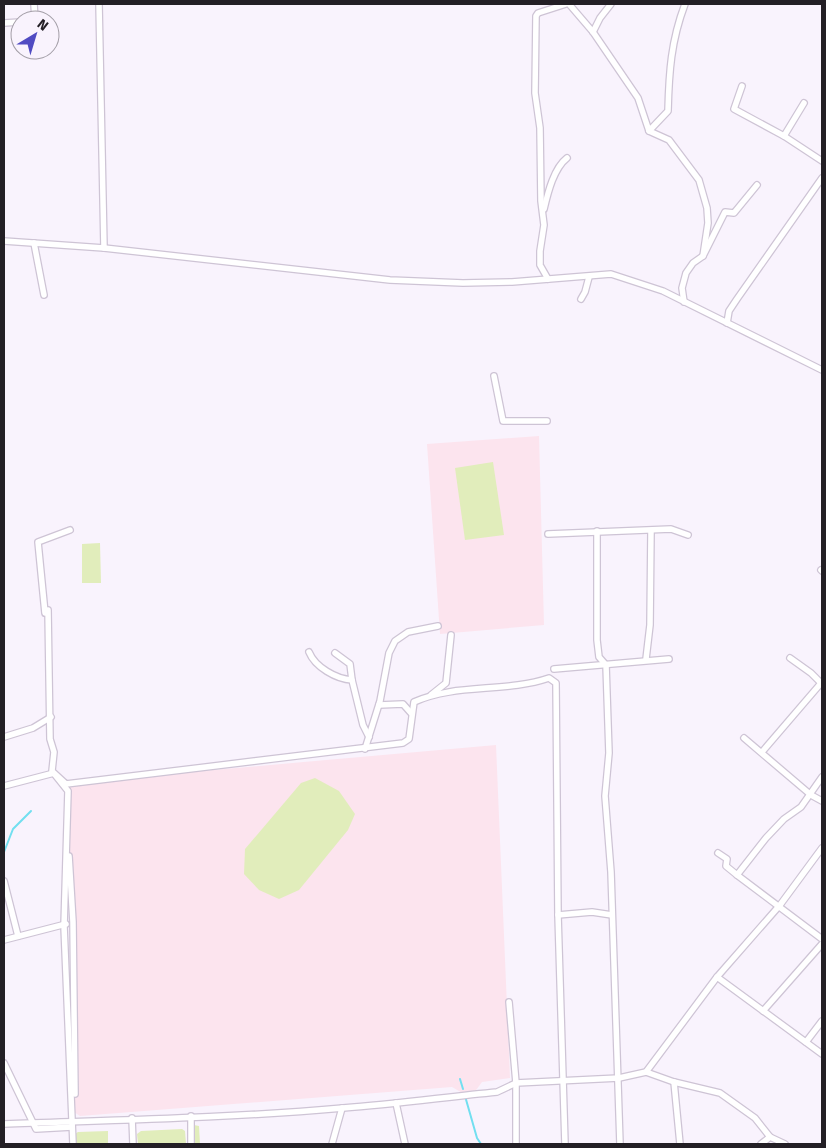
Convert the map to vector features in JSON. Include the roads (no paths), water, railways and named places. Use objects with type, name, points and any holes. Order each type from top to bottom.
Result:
[{"type":"street","points":[[99,4],[104,248]]},
{"type":"street","points":[[548,279],[540,265],[544,225],[540,128],[535,93],[536,16],[538,13],[567,4],[593,32],[638,98],[649,131],[670,140],[699,180],[708,208],[708,223],[703,256]]},
{"type":"street","points":[[593,32],[600,18],[611,4]]},
{"type":"street","points":[[649,131],[668,111],[670,55],[677,24],[685,4]]},
{"type":"street","points":[[742,86],[734,109],[784,136],[822,162]]},
{"type":"street","points":[[784,136],[804,103]]},
{"type":"street","points":[[543,213],[550,185],[557,175],[559,164],[567,158]]},
{"type":"street","points":[[727,323],[730,311],[737,299],[822,178]]},
{"type":"street","points":[[684,302],[682,288],[686,273],[693,263],[703,256],[725,212],[734,213],[757,185]]},
{"type":"street","points":[[4,241],[104,248],[390,280],[463,283],[589,277],[611,274],[663,291],[822,370]]},
{"type":"street","points":[[34,243],[44,295]]},
{"type":"street","points":[[581,299],[586,292],[589,277]]},
{"type":"street","points":[[494,376],[503,421],[547,421]]},
{"type":"street","points":[[548,534],[671,529],[688,535]]},
{"type":"street","points":[[4,737],[33,728],[51,718],[47,672],[45,595],[38,542],[70,530]]},
{"type":"street","points":[[646,660],[650,625],[651,530]]},
{"type":"street","points":[[596,531],[596,640],[599,657],[606,665],[609,753],[605,796],[611,872],[620,1144]]},
{"type":"street","points":[[48,610],[50,739],[54,752],[52,771],[68,791],[64,926],[74,1125]]},
{"type":"street","points":[[366,749],[368,737],[379,706],[390,653],[395,641],[408,632],[438,626]]},
{"type":"street","points":[[4,786],[54,774],[66,784],[366,749],[407,742],[414,702],[431,695],[446,684],[451,635]]},
{"type":"street","points":[[309,652],[313,659],[333,675],[352,680]]},
{"type":"street","points":[[335,653],[350,664],[363,725],[368,737]]},
{"type":"street","points":[[762,752],[822,683],[790,658]]},
{"type":"street","points":[[554,669],[669,659]]},
{"type":"street","points":[[431,695],[524,686],[549,678],[556,684],[558,915],[565,1144]]},
{"type":"street","points":[[379,706],[403,704],[411,713]]},
{"type":"street","points":[[744,738],[822,801]]},
{"type":"street","points":[[737,875],[766,838],[784,819],[801,807],[822,777]]},
{"type":"street","points":[[66,784],[73,922],[74,1144]]},
{"type":"street","points":[[646,1072],[717,978],[780,905],[822,848]]},
{"type":"street","points":[[718,853],[727,859],[726,866],[780,905],[822,939]]},
{"type":"street","points":[[4,881],[18,936]]},
{"type":"street","points":[[558,915],[592,912],[612,916]]},
{"type":"street","points":[[4,941],[73,922]]},
{"type":"street","points":[[18,936],[64,926]]},
{"type":"street","points":[[763,1011],[822,944]]},
{"type":"street","points":[[717,978],[822,1054]]},
{"type":"street","points":[[509,1002],[516,1083],[516,1144]]},
{"type":"street","points":[[806,1042],[822,1020]]},
{"type":"street","points":[[5,1064],[36,1129],[132,1118],[342,1108],[396,1103],[498,1092],[516,1083],[618,1078],[646,1072],[674,1082],[720,1093],[755,1118],[770,1137],[785,1144]]},
{"type":"street","points":[[5,1064],[32,1123]]},
{"type":"street","points":[[674,1082],[680,1144]]},
{"type":"street","points":[[396,1103],[404,1144]]},
{"type":"street","points":[[332,1144],[342,1108]]},
{"type":"street","points":[[191,1116],[191,1144]]},
{"type":"street","points":[[132,1118],[132,1144]]},
{"type":"street","points":[[4,1124],[74,1125]]},
{"type":"street","points":[[761,1144],[770,1137]]},
{"type":"waterway","points":[[4,852],[13,829],[31,811]]},
{"type":"waterway","points":[[460,1079],[463,1089]]},
{"type":"waterway","points":[[465,1096],[477,1138],[481,1144]]}]
